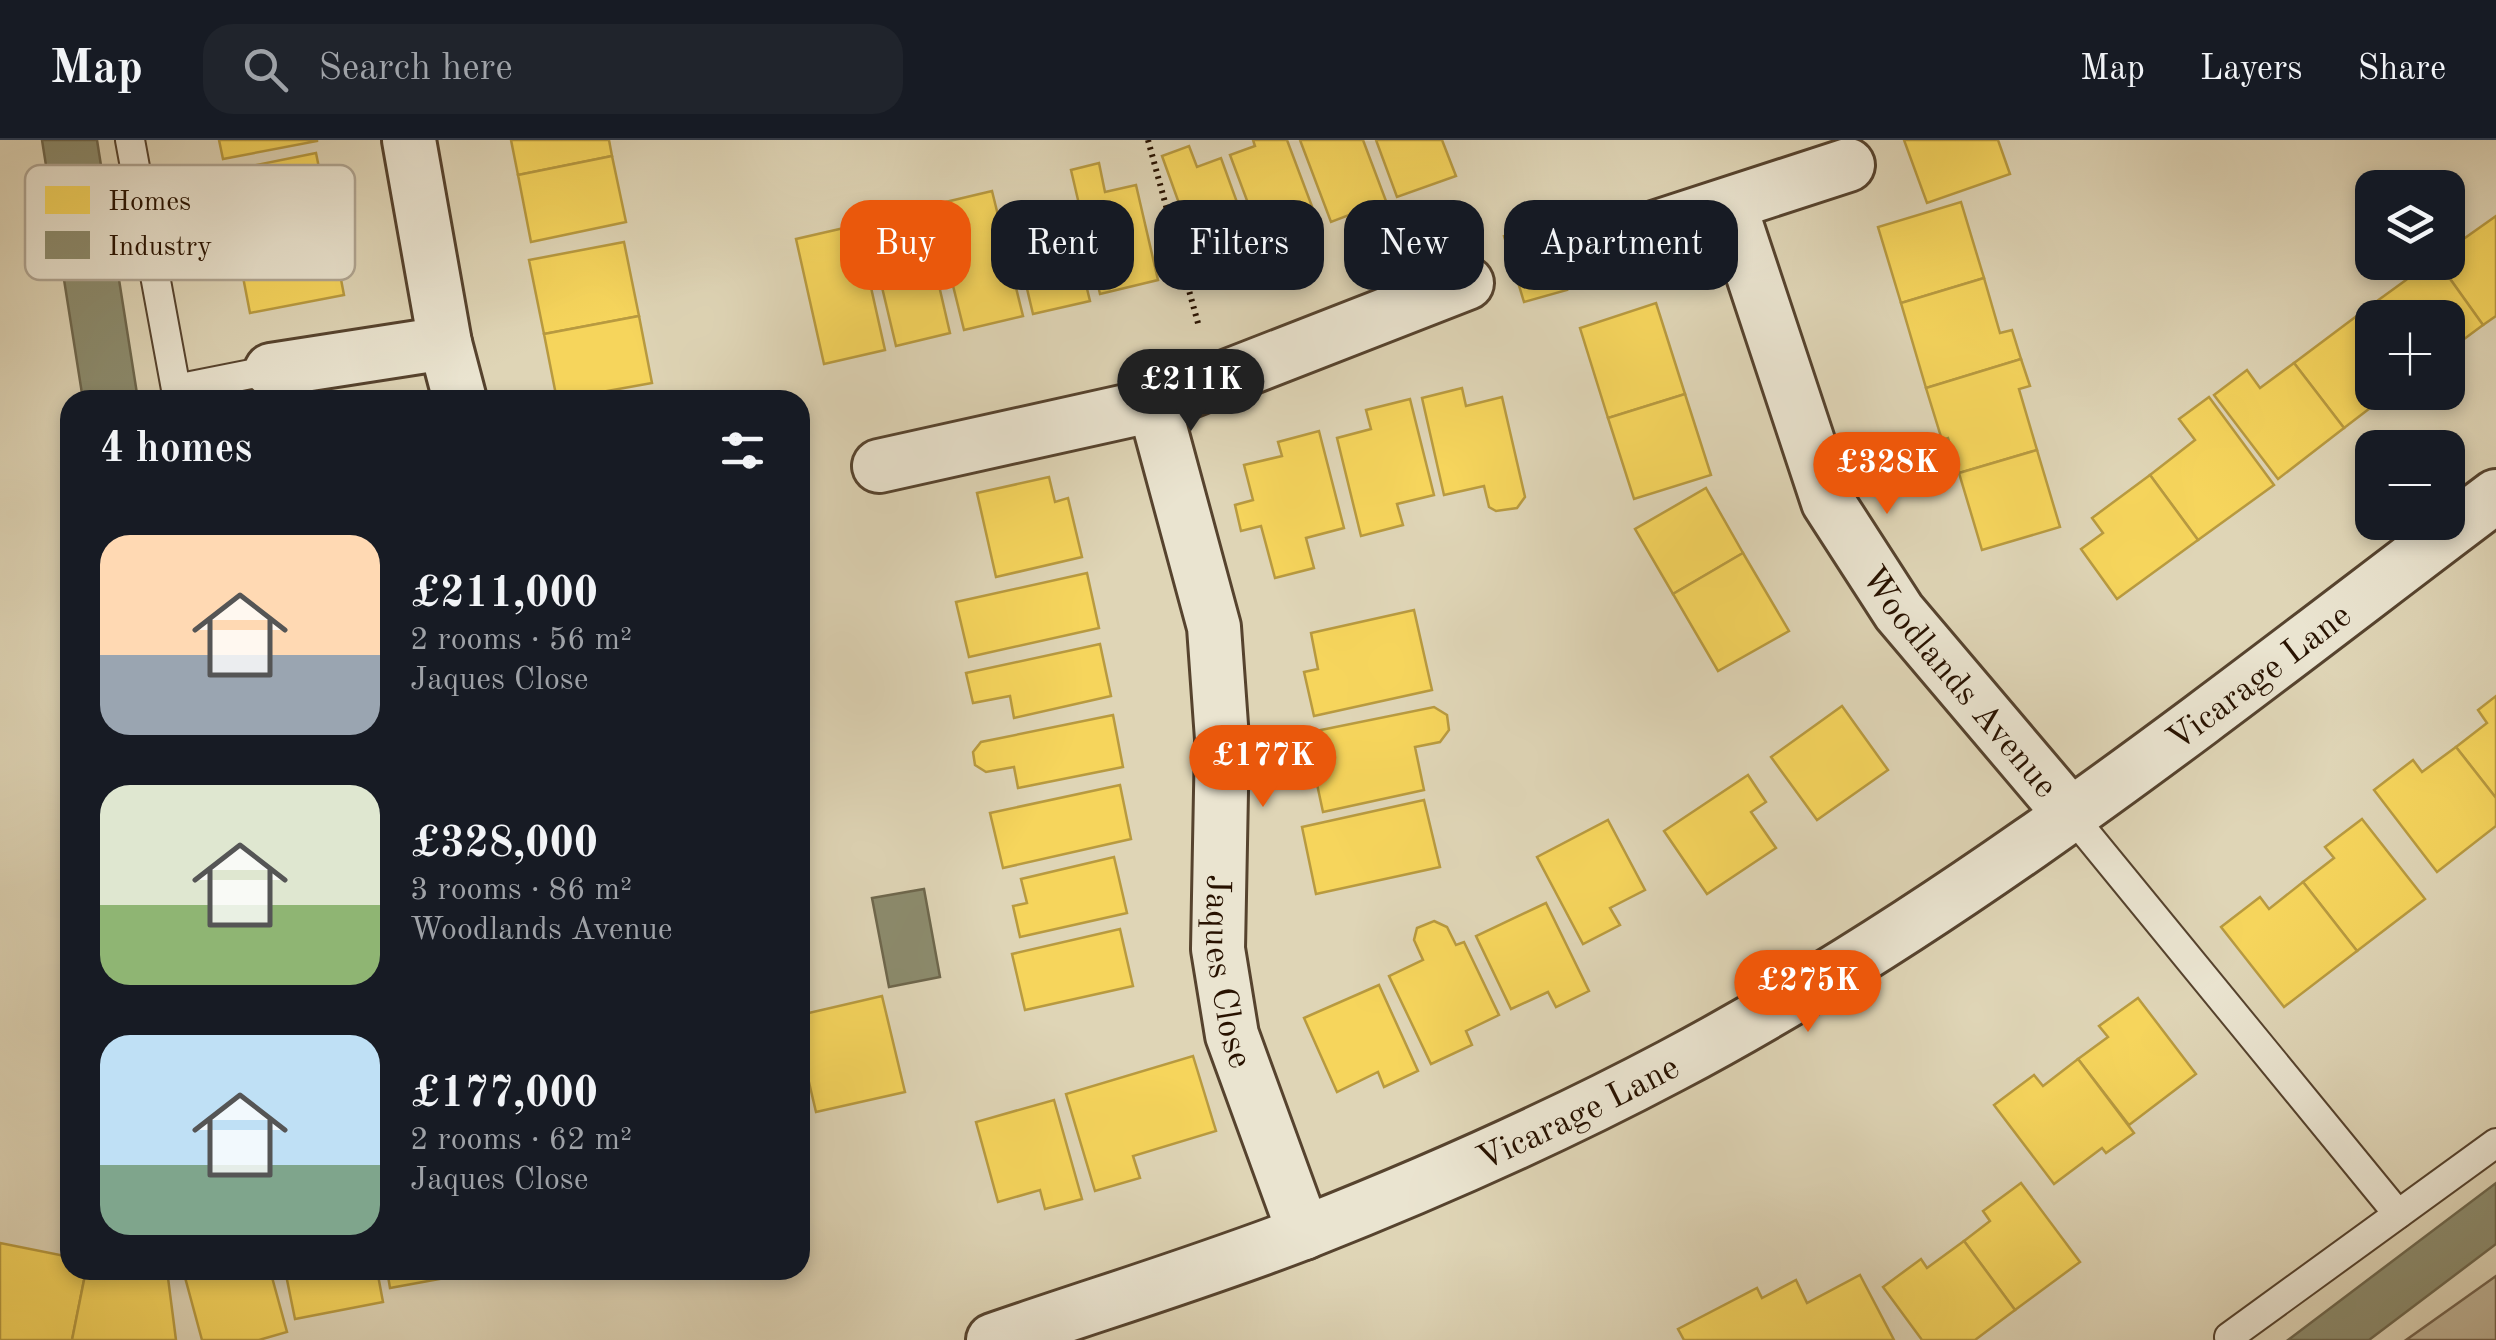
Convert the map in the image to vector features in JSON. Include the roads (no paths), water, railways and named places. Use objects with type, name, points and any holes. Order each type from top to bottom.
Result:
[{"type":"street","points":[[409,140],[445,344],[457,390]]},
{"type":"street","points":[[1738,203],[1848,165]]},
{"type":"street","name":"Woodlands Avenue","points":[[1738,230],[1828,502],[1899,612],[2072,816]]},
{"type":"street","points":[[879,466],[1154,405],[1451,290]]},
{"type":"street","points":[[271,370],[445,344]]},
{"type":"street","name":"Jaques Close","points":[[1154,405],[1214,627],[1222,740],[1218,949],[1232,1035],[1304,1232]]},
{"type":"street","name":"Vicarage Lane","points":[[992,1340],[1304,1232],[1489,1154],[1671,1066],[1854,962],[2072,816],[2496,496]]},
{"type":"lane","points":[[130,140],[135,165]]},
{"type":"lane","points":[[156,280],[176,390]]},
{"type":"lane","points":[[196,390],[271,370]]},
{"type":"lane","points":[[2072,816],[2398,1214]]},
{"type":"lane","points":[[2229,1336],[2496,1143]]}]
